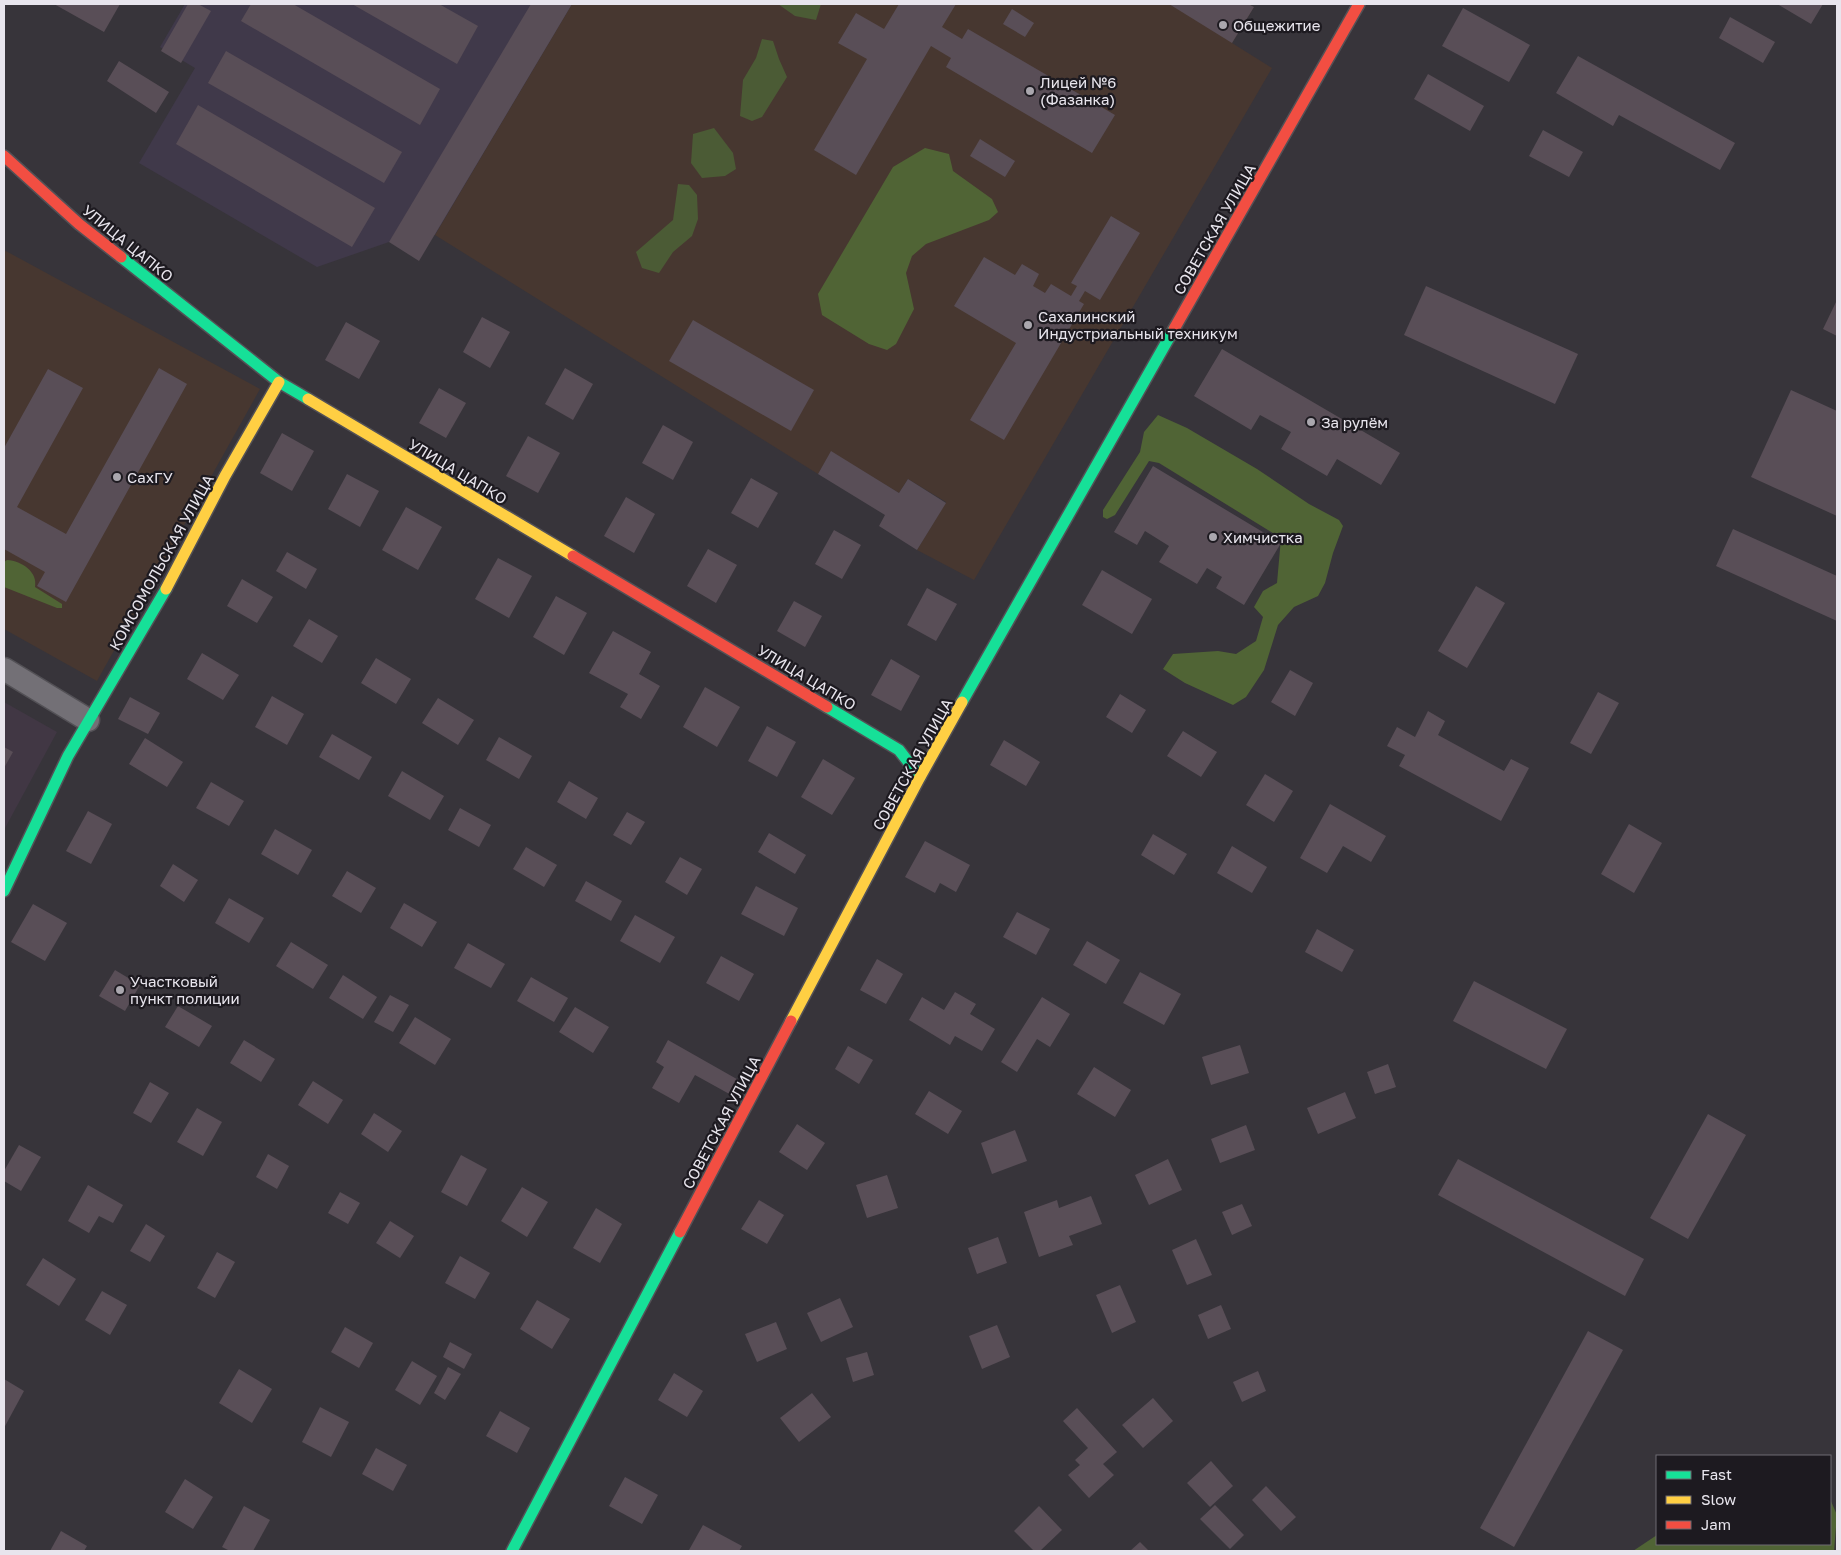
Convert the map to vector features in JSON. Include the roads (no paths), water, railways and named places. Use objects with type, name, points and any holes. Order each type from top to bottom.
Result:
[{"type":"street","name":"СОВЕТСКАЯ УЛИЦА","points":[[512,1551],[920,778],[1359,4]]},
{"type":"street","name":"УЛИЦА ЦАПКО","points":[[4,156],[79,224],[278,382],[893,746],[899,750],[920,778]]},
{"type":"street","name":"КОМСОМОЛЬСКАЯ УЛИЦА","points":[[4,891],[68,756],[158,605],[225,476],[278,382]]},
{"type":"street","points":[[4,669],[88,720]]},
{"type":"place","name":"Общежитие","points":[[1223,25]]},
{"type":"place","name":"Лицей №6 (Фазанка)","points":[[1030,91]]},
{"type":"place","name":"Сахалинский Индустриальный техникум","points":[[1028,325]]},
{"type":"place","name":"За рулём","points":[[1311,422]]},
{"type":"place","name":"СахГУ","points":[[117,477]]},
{"type":"place","name":"Химчистка","points":[[1213,537]]},
{"type":"place","name":"Участковый пункт полиции","points":[[120,990]]}]
